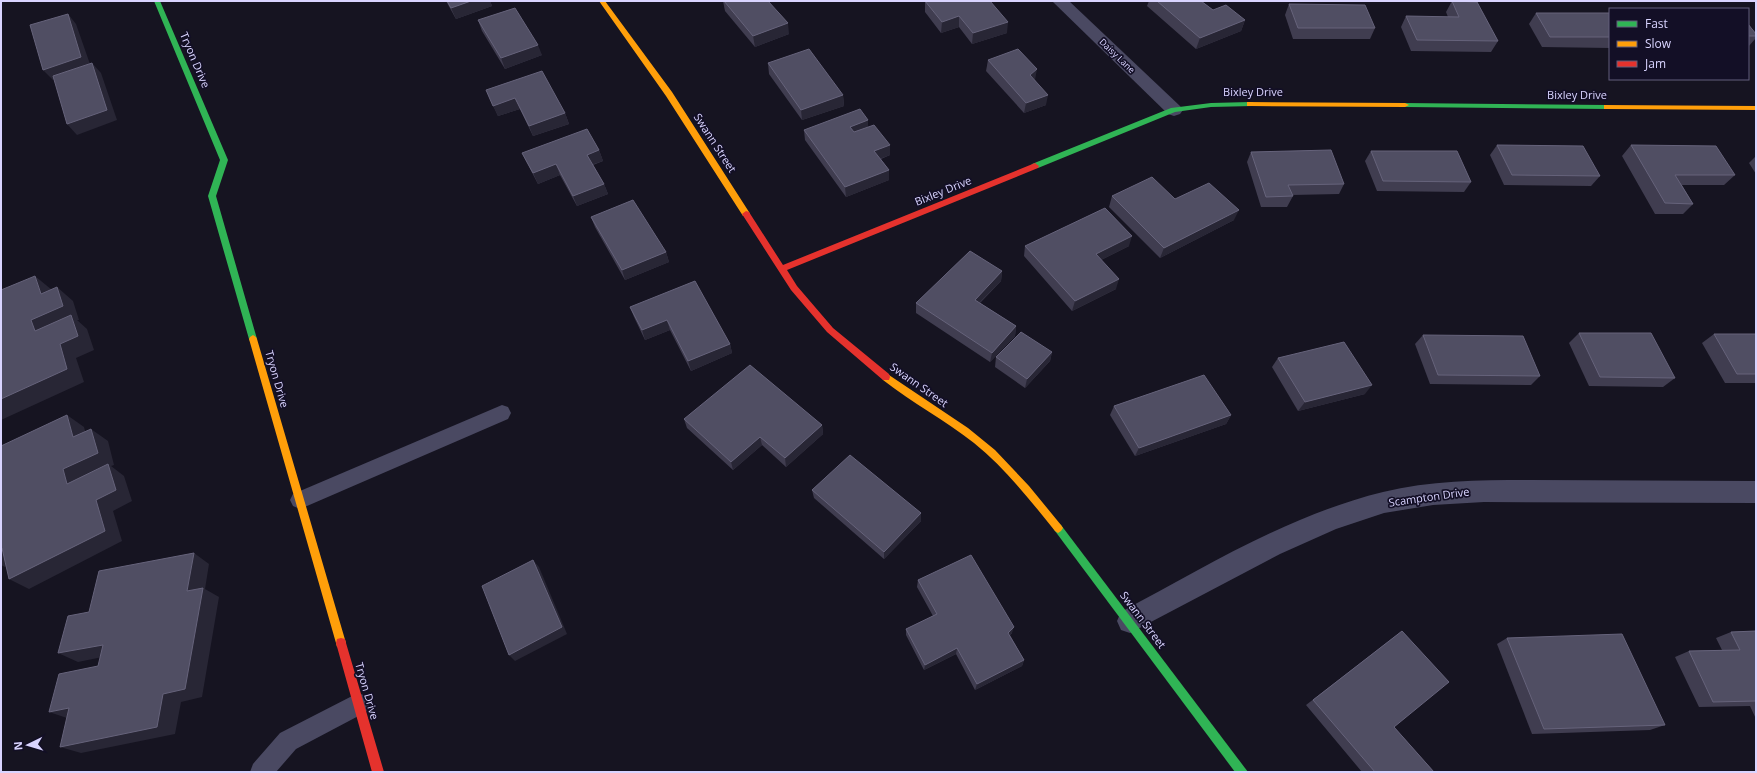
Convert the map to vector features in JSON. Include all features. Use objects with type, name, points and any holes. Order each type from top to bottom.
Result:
[{"type":"street","name":"Tryon Drive","points":[[157,1],[224,160],[212,196],[378,772]]},
{"type":"street","name":"Swann Street","points":[[602,1],[669,94],[794,288],[830,330],[892,382],[965,431],[1002,460],[1033,495],[1130,621],[1242,772]]},
{"type":"street","name":"Daisy Lane","points":[[1060,1],[1174,110]]},
{"type":"street","name":"Bixley Drive","points":[[781,269],[1174,110],[1211,104],[1756,108]]},
{"type":"street","name":"Scampton Drive","points":[[1130,621],[1236,562],[1297,532],[1361,509],[1406,498],[1476,491],[1756,492]]},
{"type":"lane","points":[[300,500],[502,413]]},
{"type":"lane","points":[[261,772],[288,741],[358,704]]},
{"type":"building","points":[[447,1],[471,1],[451,8]]},
{"type":"building","points":[[724,1],[768,1],[788,23],[753,36]]},
{"type":"building","points":[[925,1],[990,1],[1008,22],[973,33],[959,16],[942,22]]},
{"type":"building","points":[[1157,1],[1201,1],[1213,10],[1226,5],[1245,20],[1200,38]]},
{"type":"building","points":[[1452,1],[1477,2],[1498,41],[1417,40],[1406,16],[1459,17]]},
{"type":"building","points":[[1289,4],[1365,5],[1375,28],[1298,28]]},
{"type":"building","points":[[515,8],[538,45],[501,58],[478,20]]},
{"type":"building","points":[[1536,13],[1609,13],[1609,37],[1550,37]]},
{"type":"building","points":[[68,14],[81,57],[43,70],[30,25]]},
{"type":"building","points":[[1749,25],[1756,34],[1756,36],[1749,36]]},
{"type":"building","points":[[809,49],[843,95],[801,110],[768,63]]},
{"type":"building","points":[[1018,49],[1037,69],[1030,75],[1048,95],[1026,103],[988,60]]},
{"type":"building","points":[[92,63],[107,110],[67,124],[53,76]]},
{"type":"building","points":[[542,71],[565,113],[529,126],[515,98],[493,106],[486,90]]},
{"type":"building","points":[[860,109],[868,120],[850,127],[854,132],[874,125],[890,145],[874,151],[889,170],[845,187],[804,130]]},
{"type":"building","points":[[587,129],[599,150],[587,155],[604,184],[573,196],[556,164],[533,173],[522,153]]},
{"type":"building","points":[[1497,145],[1583,146],[1600,176],[1512,175]]},
{"type":"building","points":[[1631,145],[1716,146],[1735,175],[1675,175],[1693,204],[1665,203]]},
{"type":"building","points":[[1331,150],[1344,184],[1288,185],[1293,196],[1266,197],[1251,152]]},
{"type":"building","points":[[1371,151],[1457,151],[1471,182],[1383,181]]},
{"type":"building","points":[[1152,177],[1175,199],[1209,183],[1239,210],[1164,248],[1112,196]]},
{"type":"building","points":[[633,200],[666,252],[622,270],[591,217]]},
{"type":"building","points":[[1105,208],[1132,236],[1096,254],[1119,279],[1075,301],[1025,246]]},
{"type":"building","points":[[970,251],[1002,271],[975,300],[1016,326],[992,353],[916,303]]},
{"type":"building","points":[[35,276],[41,294],[57,287],[63,306],[31,320],[35,331],[71,315],[78,336],[60,344],[67,369],[1,399],[1,290]]},
{"type":"building","points":[[695,281],[730,344],[688,361],[667,320],[642,330],[630,307]]},
{"type":"building","points":[[1021,332],[1052,352],[1027,379],[996,357]]},
{"type":"building","points":[[1579,333],[1651,333],[1675,378],[1600,377]]},
{"type":"building","points":[[1714,334],[1756,334],[1756,374],[1737,374]]},
{"type":"building","points":[[1423,335],[1523,336],[1540,376],[1438,375]]},
{"type":"building","points":[[1344,342],[1372,385],[1305,402],[1278,358]]},
{"type":"building","points":[[750,365],[822,425],[785,458],[760,437],[731,462],[684,419]]},
{"type":"building","points":[[1204,375],[1231,415],[1139,448],[1114,406]]},
{"type":"building","points":[[67,415],[73,437],[91,429],[98,453],[63,469],[67,484],[108,464],[116,490],[96,500],[105,531],[9,579],[1,548],[1,446]]},
{"type":"building","points":[[850,455],[921,513],[884,552],[812,490]]},
{"type":"building","points":[[194,553],[187,591],[203,588],[185,689],[163,694],[157,727],[60,747],[69,708],[49,712],[59,674],[98,666],[103,645],[58,653],[68,616],[89,612],[99,571]]},
{"type":"building","points":[[971,555],[1014,627],[1008,633],[1024,660],[977,684],[957,648],[925,665],[906,629],[937,614],[918,580]]},
{"type":"building","points":[[533,560],[562,627],[509,655],[482,586]]},
{"type":"building","points":[[1402,631],[1449,682],[1394,727],[1434,772],[1375,772],[1313,700]]},
{"type":"building","points":[[1756,631],[1756,701],[1713,702],[1689,651],[1740,650],[1731,632]]},
{"type":"building","points":[[1622,634],[1665,725],[1544,729],[1507,638]]},
{"type":"traffic: fast","points":[[157,1],[224,160],[212,196],[253,339]]},
{"type":"traffic: fast","points":[[1035,166],[1174,110],[1211,105],[1250,104]]},
{"type":"traffic: fast","points":[[1405,105],[1607,107]]},
{"type":"traffic: fast","points":[[1058,528],[1242,772]]},
{"type":"traffic: slow","points":[[602,1],[669,94],[746,214]]},
{"type":"traffic: slow","points":[[1250,104],[1405,105]]},
{"type":"traffic: slow","points":[[1607,107],[1756,108]]},
{"type":"traffic: slow","points":[[253,339],[341,643]]},
{"type":"traffic: slow","points":[[886,377],[905,392],[965,431],[991,452],[1037,501],[1058,528]]},
{"type":"traffic: jam","points":[[781,269],[1035,166]]},
{"type":"traffic: jam","points":[[746,214],[794,288],[830,330],[886,377]]},
{"type":"traffic: jam","points":[[341,643],[378,772]]}]
